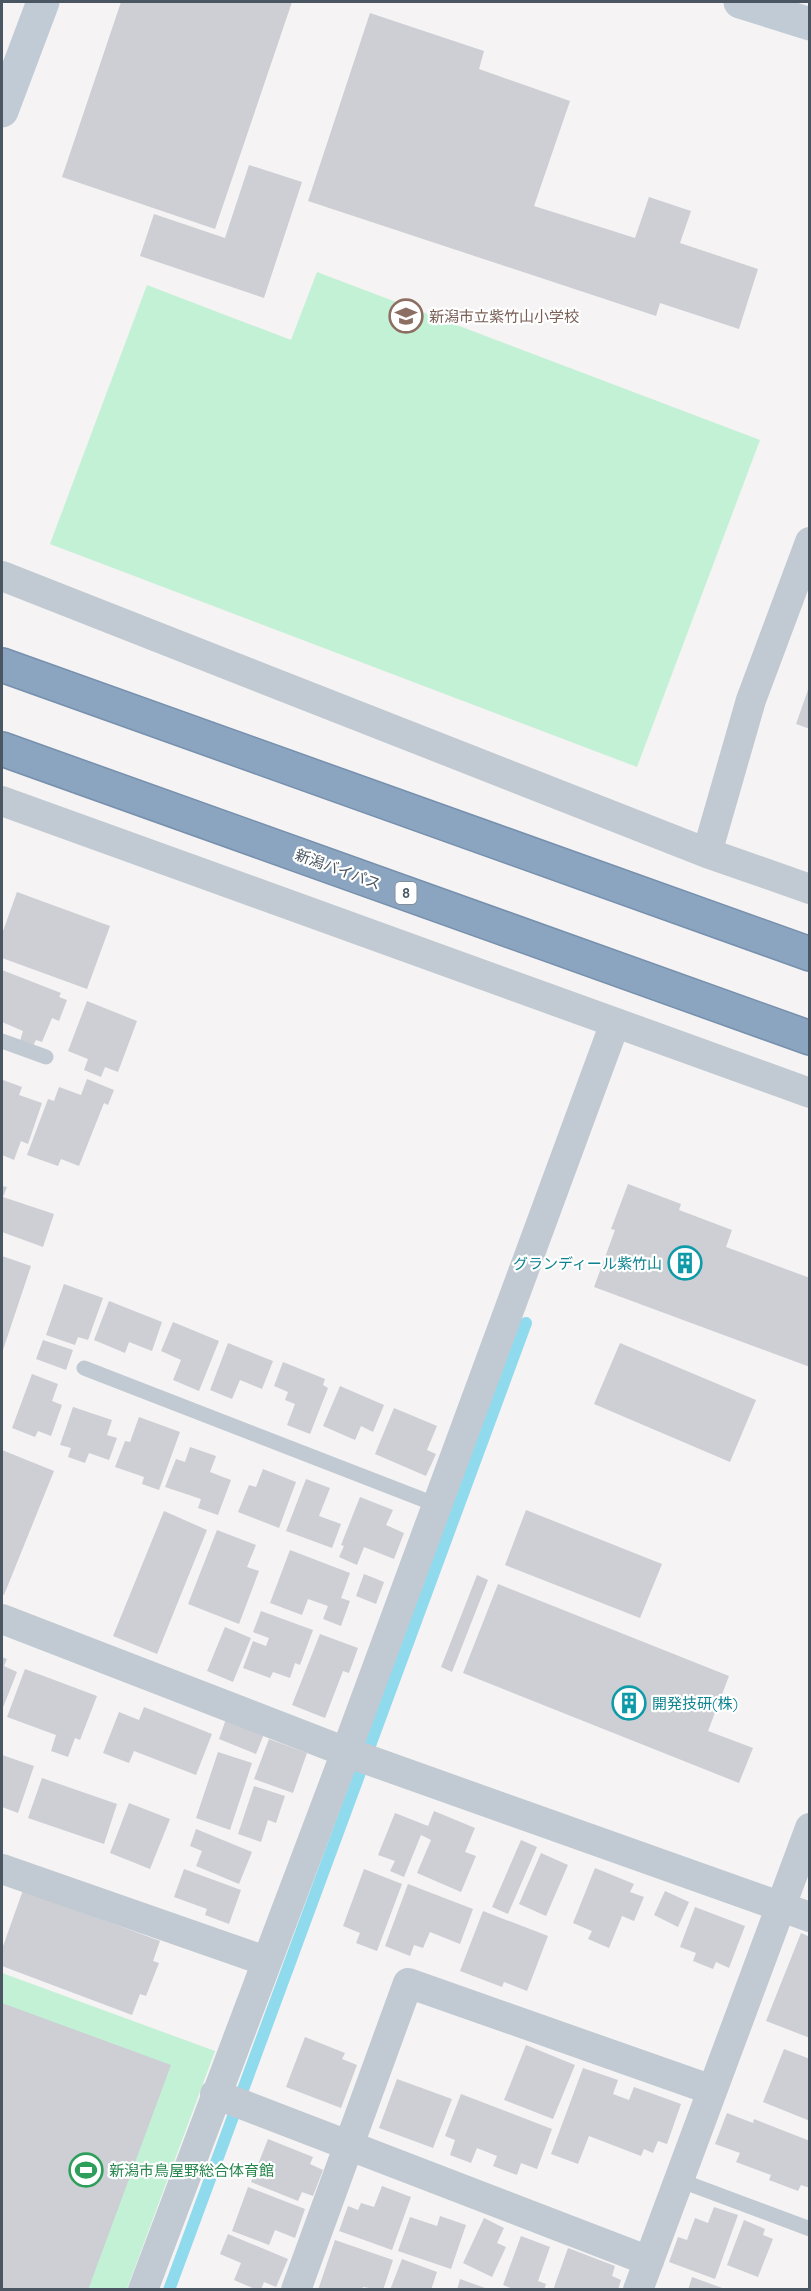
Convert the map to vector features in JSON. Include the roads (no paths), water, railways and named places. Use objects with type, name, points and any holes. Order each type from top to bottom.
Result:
[{"type":"highway","points":[[2,665],[810,954]]},
{"type":"highway","name":"新潟バイパス","points":[[2,749],[810,1038]]},
{"type":"street","points":[[2,111],[43,2]]},
{"type":"street","points":[[740,2],[810,24]]},
{"type":"street","points":[[707,853],[751,700],[810,542]]},
{"type":"street","points":[[2,576],[707,853],[810,889]]},
{"type":"street","points":[[2,801],[810,1093]]},
{"type":"street","points":[[143,2289],[346,1752],[615,1023]]},
{"type":"street","points":[[2,1619],[346,1752],[810,1917]]},
{"type":"street","points":[[638,2289],[810,1828]]},
{"type":"street","points":[[2,1869],[266,1961]]},
{"type":"street","points":[[296,2289],[408,1983],[712,2090]]},
{"type":"street","points":[[215,2094],[649,2261]]},
{"type":"lane","points":[[2,1041],[46,1057]]},
{"type":"lane","points":[[84,1368],[437,1505]]},
{"type":"lane","points":[[679,2180],[810,2229]]},
{"type":"waterway","points":[[169,2290],[526,1323]]},
{"type":"place","name":"新潟市立紫竹山小学校","points":[[406,316]]},
{"type":"place","name":"グランディール紫竹山","points":[[685,1263]]},
{"type":"place","name":"開発技研(株)","points":[[629,1703]]},
{"type":"place","name":"新潟市鳥屋野総合体育館","points":[[86,2170]]}]
